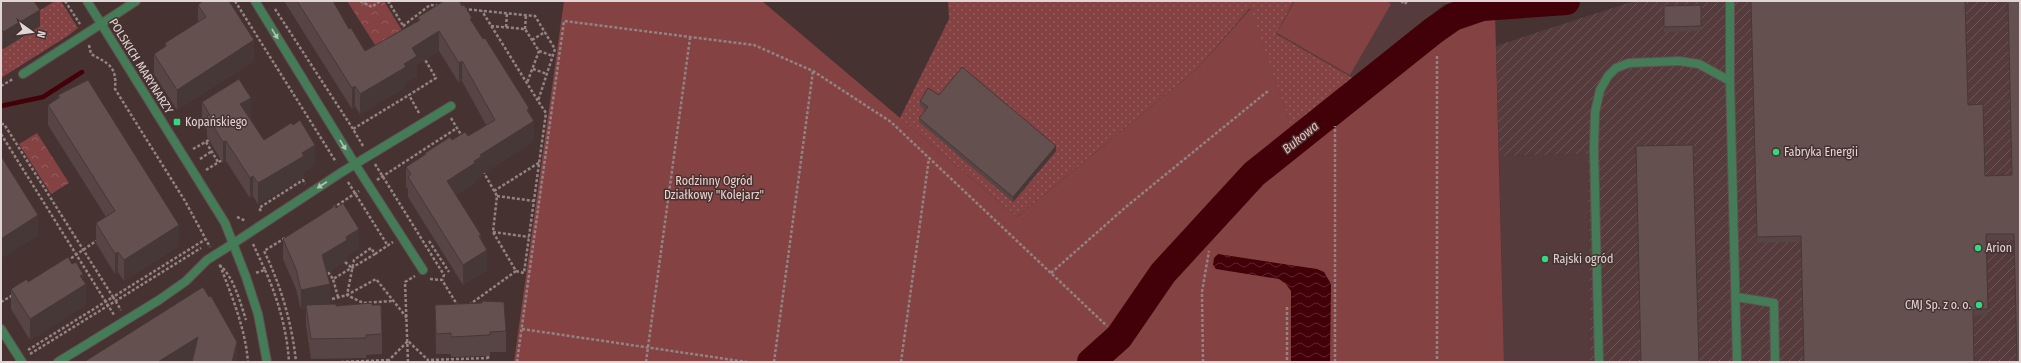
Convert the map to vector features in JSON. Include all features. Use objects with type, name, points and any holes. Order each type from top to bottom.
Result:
[{"type":"street","name":"POLSKICH MARYNARZY","points":[[86,1],[221,216],[234,243],[258,314],[267,362]]},
{"type":"street","points":[[22,74],[136,1]]},
{"type":"street","points":[[255,1],[424,274]]},
{"type":"street","points":[[1730,1],[1730,81],[1737,362]]},
{"type":"street","points":[[1599,362],[1594,149],[1595,112],[1600,90],[1612,72],[1629,63],[1680,62],[1699,64],[1730,81]]},
{"type":"street","points":[[58,362],[186,281],[207,260],[342,172],[448,107]]},
{"type":"street","points":[[1736,297],[1774,303],[1775,362]]},
{"type":"street","points":[[1,329],[21,361]]},
{"type":"path","points":[[65,1],[86,34]]},
{"type":"path","points":[[235,1],[388,246]]},
{"type":"path","points":[[360,1],[372,7],[380,1]]},
{"type":"path","points":[[388,1],[408,33]]},
{"type":"path","points":[[1401,1],[1405,4],[1407,1]]},
{"type":"path","points":[[403,26],[430,5],[445,7]]},
{"type":"path","points":[[274,7],[383,176],[444,275]]},
{"type":"path","points":[[460,8],[535,16],[555,48],[538,101]]},
{"type":"path","points":[[408,362],[405,282],[424,274],[442,280],[458,306],[468,306],[516,271],[524,272],[546,113],[482,10]]},
{"type":"path","points":[[506,27],[507,13]]},
{"type":"path","points":[[526,15],[525,29],[539,51],[553,56]]},
{"type":"path","points":[[518,362],[564,21],[754,45],[813,71],[891,122],[1107,326]]},
{"type":"path","points":[[491,26],[525,29]]},
{"type":"path","points":[[532,40],[545,32]]},
{"type":"path","points":[[646,362],[690,38]]},
{"type":"path","points":[[527,83],[539,51]]},
{"type":"path","points":[[353,129],[436,78],[420,52]]},
{"type":"path","points":[[21,361],[208,244],[185,201],[115,89],[115,73],[110,65],[91,54]]},
{"type":"path","points":[[1437,56],[1437,362]]},
{"type":"path","points":[[533,69],[547,74]]},
{"type":"path","points":[[774,362],[813,71]]},
{"type":"path","points":[[1051,273],[1127,206],[1268,91]]},
{"type":"path","points":[[409,95],[424,122]]},
{"type":"path","points":[[448,107],[457,128],[465,140]]},
{"type":"path","points":[[1,124],[4,124],[113,298],[206,240]]},
{"type":"path","points":[[1335,126],[1335,362]]},
{"type":"path","points":[[329,210],[457,128]]},
{"type":"path","points":[[1,134],[119,324]]},
{"type":"path","points":[[193,149],[207,141],[218,162]]},
{"type":"path","points":[[436,142],[440,148]]},
{"type":"path","points":[[200,159],[212,152]]},
{"type":"path","points":[[418,153],[422,160]]},
{"type":"path","points":[[901,362],[929,158]]},
{"type":"path","points":[[206,170],[222,160]]},
{"type":"path","points":[[494,191],[540,162]]},
{"type":"path","points":[[480,166],[498,196],[534,201]]},
{"type":"path","points":[[498,196],[492,232],[516,271]]},
{"type":"path","points":[[492,232],[529,237]]},
{"type":"path","points":[[290,235],[264,251],[284,302],[294,344],[296,362]]},
{"type":"path","points":[[64,263],[101,237]]},
{"type":"path","points":[[333,279],[402,237]]},
{"type":"path","points":[[425,244],[430,241],[449,271],[444,275],[442,280]]},
{"type":"path","points":[[347,295],[354,260],[371,248],[375,254]]},
{"type":"path","points":[[1202,362],[1202,292],[1209,251]]},
{"type":"path","points":[[345,262],[352,268]]},
{"type":"path","points":[[248,327],[236,291],[225,268],[219,265],[239,316],[245,336],[248,362]]},
{"type":"path","points":[[265,270],[277,301],[286,339],[289,362]]},
{"type":"path","points":[[328,272],[333,279],[338,298]]},
{"type":"path","points":[[332,299],[347,295],[376,280],[407,318]]},
{"type":"path","points":[[1,302],[14,294]]},
{"type":"path","points":[[347,295],[350,298],[363,303],[393,301]]},
{"type":"path","points":[[1287,306],[1287,362]]},
{"type":"path","points":[[522,329],[747,362]]},
{"type":"path","points":[[341,361],[389,361],[408,341]]},
{"type":"path","points":[[408,341],[428,361],[488,357],[488,362]]},
{"type":"shaded area","points":[[1294,1],[1466,1],[1443,5],[1358,81],[1275,34]]},
{"type":"shaded area","points":[[1634,1],[2020,1],[2020,362],[1590,362],[1588,154],[1499,156],[1496,46]]},
{"type":"shaded area","name":"Rajski ogród","points":[[1588,154],[1590,362],[1504,362],[1499,156]]},
{"type":"green space","points":[[55,1],[61,1],[78,28],[1,78],[1,46],[3,49],[40,26],[34,14]]},
{"type":"green space","points":[[347,1],[384,1],[403,32],[377,48]]},
{"type":"green space","name":"Rodzinny Ogród Działkowy \"Kolejarz\"","points":[[564,1],[762,1],[1017,217],[1197,69],[1251,8],[1294,135],[1264,157],[1240,180],[1170,258],[1118,329],[1084,362],[514,362]]},
{"type":"green space","points":[[948,1],[1294,1],[1276,34],[1358,81],[1294,135],[1250,8],[1197,69],[1017,217],[900,118],[949,19]]},
{"type":"green space","points":[[1295,1],[1386,1],[1391,4],[1350,75],[1277,33]]},
{"type":"green space","points":[[1495,12],[1504,362],[1104,362],[1134,330],[1158,292],[1246,193],[1272,170],[1449,26],[1465,19]]},
{"type":"green space","points":[[37,133],[69,183],[51,194],[19,144]]},
{"type":"water","points":[[1218,254],[1317,269],[1324,272],[1331,284],[1330,362],[1291,362],[1291,291],[1286,284],[1279,279],[1216,269],[1213,265],[1214,258]]},
{"type":"building","points":[[1,1],[34,1],[40,10],[3,32],[1,29]]},
{"type":"building","points":[[203,1],[229,1],[254,40],[177,90],[154,54],[166,46],[165,43],[206,17],[198,5]]},
{"type":"building","points":[[297,1],[333,1],[349,29],[351,28],[365,51],[420,20],[418,17],[444,1],[459,1],[462,6],[464,5],[472,18],[470,19],[483,39],[485,38],[529,108],[527,110],[534,121],[480,155],[481,157],[474,161],[475,163],[447,181],[481,235],[479,236],[487,250],[463,265],[408,177],[411,174],[406,167],[450,137],[452,140],[465,132],[468,136],[495,120],[462,61],[459,63],[439,31],[412,48],[417,56],[404,64],[406,67],[360,94],[355,86],[352,88]]},
{"type":"building","points":[[1751,1],[1965,1],[1968,105],[1983,104],[1985,176],[2012,175],[2008,1],[2020,1],[2020,361],[2017,362],[2014,234],[1986,234],[1988,309],[1973,310],[1974,362],[1804,362],[1801,236],[1757,237]]},
{"type":"building","points":[[1701,5],[1701,26],[1664,27],[1664,6]]},
{"type":"building","points":[[962,67],[1056,146],[1013,197],[919,118],[928,107],[920,101],[928,88],[939,95]]},
{"type":"building","points":[[239,79],[251,98],[240,104],[264,140],[291,123],[293,125],[300,120],[315,145],[302,153],[304,156],[258,183],[253,176],[250,178],[226,141],[223,142],[207,116],[210,115],[202,102]]},
{"type":"building","points":[[88,80],[179,225],[124,260],[118,252],[115,254],[96,223],[115,211],[48,105],[60,97],[58,95]]},
{"type":"building","points":[[1693,145],[1699,362],[1641,362],[1636,146]]},
{"type":"building","points":[[1,156],[38,215],[1,239]]},
{"type":"building","points":[[343,203],[359,229],[346,237],[347,240],[322,255],[330,284],[301,290],[296,269],[283,239],[335,206],[336,208]]},
{"type":"building","points":[[68,257],[72,264],[76,262],[83,274],[80,276],[86,284],[30,319],[11,289],[27,279],[28,282]]},
{"type":"building","points":[[203,287],[209,297],[211,296],[237,342],[232,362],[192,362],[198,337],[158,362],[84,362]]},
{"type":"building","points":[[482,301],[504,302],[506,331],[490,332],[490,335],[451,337],[451,333],[436,334],[435,305],[482,303]]},
{"type":"building","points":[[372,303],[372,305],[381,305],[382,334],[366,335],[366,338],[311,339],[306,305],[336,304],[336,306]]},
{"type":"waterway","name":"Bukowa","points":[[1091,362],[1119,337],[1163,273],[1254,174],[1433,31],[1453,17],[1482,7],[1566,1]]},
{"type":"waterway","points":[[1,106],[43,97],[82,72]]},
{"type":"place","name":"Kopańskiego","points":[[177,122]]},
{"type":"place","name":"Fabryka Energii","points":[[1776,152]]},
{"type":"place","name":"Arion","points":[[1978,248]]},
{"type":"place","name":"Rajski ogród","points":[[1545,259]]},
{"type":"place","name":"CMJ Sp. z o. o.","points":[[1979,305]]}]
